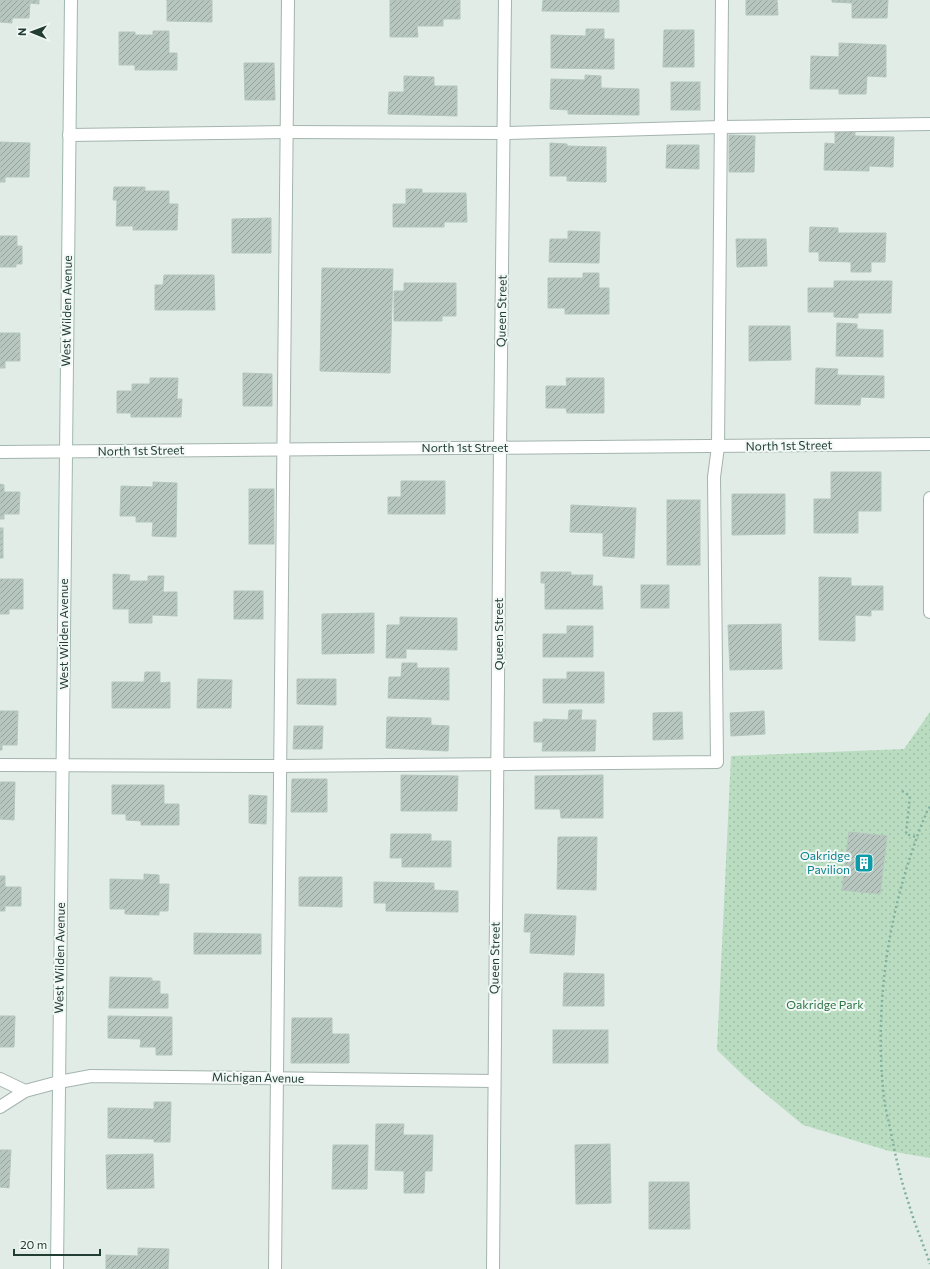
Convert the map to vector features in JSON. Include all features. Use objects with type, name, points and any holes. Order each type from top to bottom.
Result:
[{"type":"street","name":"West Wilden Avenue","points":[[57,1269],[71,0]]},
{"type":"street","points":[[275,1269],[288,0]]},
{"type":"street","name":"Queen Street","points":[[493,1269],[505,0]]},
{"type":"street","points":[[0,765],[280,766],[718,762],[714,478],[718,447],[722,0]]},
{"type":"street","points":[[69,135],[287,132],[504,133],[721,127],[930,124]]},
{"type":"street","name":"North 1st Street","points":[[0,452],[930,444]]},
{"type":"street","points":[[930,498],[930,612]]},
{"type":"street","name":"Michigan Avenue","points":[[0,1107],[24,1091],[90,1076],[494,1081]]},
{"type":"street","points":[[0,1079],[24,1091]]},
{"type":"path","points":[[902,791],[910,796],[906,834],[916,837]]},
{"type":"path","points":[[930,807],[916,837],[903,878],[890,936],[883,990],[880,1048],[884,1100],[894,1149],[908,1201],[930,1264]]},
{"type":"green space","name":"Oakridge Park","points":[[930,712],[930,1158],[889,1151],[803,1125],[745,1077],[717,1050],[731,756],[904,749]]},
{"type":"building","points":[[0,0],[39,0],[39,4],[30,3],[29,18],[12,18],[12,23],[0,22]]},
{"type":"building","points":[[167,0],[212,0],[212,22],[167,21]]},
{"type":"building","points":[[390,0],[460,0],[460,19],[443,19],[443,26],[417,26],[418,37],[390,37]]},
{"type":"building","points":[[543,0],[619,0],[619,12],[542,11]]},
{"type":"building","points":[[746,0],[777,0],[778,15],[746,15]]},
{"type":"building","points":[[832,0],[888,0],[887,18],[852,18],[852,3],[832,2]]},
{"type":"building","points":[[586,29],[604,29],[604,39],[614,39],[614,69],[551,68],[551,35],[586,36]]},
{"type":"building","points":[[664,30],[694,30],[694,67],[663,67]]},
{"type":"building","points":[[153,31],[169,31],[169,53],[177,53],[177,70],[135,70],[135,65],[119,65],[119,32],[135,32],[135,35],[153,35]]},
{"type":"building","points":[[839,43],[886,45],[886,77],[867,76],[866,94],[839,94],[839,89],[810,89],[811,56],[839,57]]},
{"type":"building","points":[[244,63],[274,63],[275,100],[245,100]]},
{"type":"building","points":[[585,75],[601,76],[601,88],[639,89],[639,115],[568,114],[568,110],[550,109],[551,79],[585,80]]},
{"type":"building","points":[[404,76],[434,77],[434,86],[457,86],[457,116],[388,114],[389,92],[404,92]]},
{"type":"building","points":[[671,82],[700,82],[700,110],[671,110]]},
{"type":"building","points":[[835,130],[855,131],[855,136],[894,137],[893,167],[869,166],[869,171],[824,170],[825,143],[835,144]]},
{"type":"building","points":[[729,135],[755,136],[754,172],[729,172]]},
{"type":"building","points":[[0,142],[30,143],[29,177],[5,177],[5,182],[0,182]]},
{"type":"building","points":[[550,143],[567,144],[567,146],[606,147],[606,182],[567,181],[567,176],[550,176]]},
{"type":"building","points":[[667,145],[699,145],[699,169],[666,168]]},
{"type":"building","points":[[114,187],[145,187],[145,191],[169,191],[169,204],[178,204],[177,230],[133,230],[133,226],[116,226],[117,200],[113,200]]},
{"type":"building","points":[[406,189],[422,189],[422,193],[466,193],[467,222],[444,222],[444,227],[393,227],[393,204],[406,204]]},
{"type":"building","points":[[271,218],[271,253],[232,253],[232,219]]},
{"type":"building","points":[[810,227],[838,228],[838,233],[886,233],[885,262],[871,262],[871,272],[851,272],[851,262],[819,261],[819,252],[809,252]]},
{"type":"building","points":[[568,231],[600,232],[599,263],[549,262],[550,239],[568,239]]},
{"type":"building","points":[[0,236],[17,236],[17,246],[22,246],[22,264],[16,264],[16,267],[0,267]]},
{"type":"building","points":[[736,239],[766,239],[767,266],[737,267]]},
{"type":"building","points":[[322,268],[393,269],[390,373],[320,371]]},
{"type":"building","points":[[583,273],[599,273],[599,288],[609,288],[609,314],[565,314],[565,308],[548,308],[548,278],[583,278]]},
{"type":"building","points":[[164,275],[214,275],[215,310],[155,310],[155,285],[163,285]]},
{"type":"building","points":[[834,281],[892,281],[891,313],[858,313],[858,318],[834,317],[834,312],[808,312],[808,288],[834,288]]},
{"type":"building","points":[[404,283],[456,283],[456,316],[442,316],[442,321],[394,321],[394,291],[404,291]]},
{"type":"building","points":[[837,323],[857,324],[857,329],[883,330],[883,357],[836,356]]},
{"type":"building","points":[[749,326],[790,326],[791,360],[749,361]]},
{"type":"building","points":[[0,333],[20,333],[20,361],[5,361],[5,368],[0,368]]},
{"type":"building","points":[[816,368],[838,369],[837,375],[884,376],[884,398],[861,397],[860,405],[815,404]]},
{"type":"building","points":[[243,373],[272,374],[272,406],[243,406]]},
{"type":"building","points":[[150,378],[178,378],[177,399],[182,399],[181,417],[131,417],[131,413],[117,413],[117,391],[132,391],[132,384],[150,384]]},
{"type":"building","points":[[566,378],[604,378],[604,413],[567,413],[566,408],[546,408],[546,386],[567,386]]},
{"type":"building","points":[[831,472],[881,472],[881,511],[858,511],[858,533],[814,533],[814,499],[831,499]]},
{"type":"building","points":[[401,481],[445,481],[445,514],[388,514],[388,497],[401,497]]},
{"type":"building","points":[[153,482],[177,483],[176,537],[152,536],[153,522],[136,522],[136,516],[120,516],[121,486],[153,487]]},
{"type":"building","points":[[0,484],[4,485],[4,492],[20,492],[19,514],[4,514],[4,519],[0,519]]},
{"type":"building","points":[[249,489],[274,489],[274,544],[249,544]]},
{"type":"building","points":[[732,494],[785,494],[785,534],[732,535]]},
{"type":"building","points":[[667,500],[700,500],[700,565],[667,565]]},
{"type":"building","points":[[571,505],[636,508],[634,558],[603,556],[603,533],[570,532]]},
{"type":"building","points":[[0,528],[3,528],[3,558],[0,558]]},
{"type":"building","points":[[541,572],[571,572],[571,575],[593,575],[592,586],[602,586],[603,609],[545,609],[545,583],[541,583]]},
{"type":"building","points":[[113,574],[130,575],[129,581],[148,581],[148,576],[164,576],[163,592],[177,592],[177,616],[152,615],[152,623],[129,623],[129,609],[113,609]]},
{"type":"building","points":[[819,577],[851,578],[851,586],[883,586],[883,610],[871,610],[871,616],[855,615],[855,641],[819,640]]},
{"type":"building","points":[[0,579],[23,579],[23,609],[9,609],[9,614],[0,614]]},
{"type":"building","points":[[641,585],[669,585],[669,608],[641,608]]},
{"type":"building","points":[[234,591],[263,591],[263,619],[234,619]]},
{"type":"building","points":[[374,613],[374,653],[322,654],[322,614]]},
{"type":"building","points":[[400,617],[457,618],[457,650],[406,649],[406,658],[386,658],[387,625],[400,625]]},
{"type":"building","points":[[781,624],[782,669],[730,670],[728,625]]},
{"type":"building","points":[[567,626],[593,626],[593,657],[543,657],[543,634],[567,634]]},
{"type":"building","points":[[402,663],[417,663],[417,668],[449,668],[449,700],[388,698],[389,677],[401,677]]},
{"type":"building","points":[[145,672],[160,672],[160,683],[170,682],[170,708],[112,708],[112,682],[144,682]]},
{"type":"building","points":[[567,672],[604,672],[604,703],[543,703],[543,679],[567,679]]},
{"type":"building","points":[[198,679],[232,680],[231,708],[197,708]]},
{"type":"building","points":[[297,679],[336,679],[336,705],[297,704]]},
{"type":"building","points":[[569,710],[582,710],[581,720],[596,720],[595,751],[542,751],[543,742],[534,742],[534,722],[543,722],[543,719],[568,720]]},
{"type":"building","points":[[0,711],[18,711],[17,745],[2,745],[2,750],[0,750]]},
{"type":"building","points":[[764,711],[765,734],[731,736],[730,713]]},
{"type":"building","points":[[682,712],[683,739],[653,740],[653,713]]},
{"type":"building","points":[[387,717],[431,718],[431,725],[449,726],[448,751],[386,748]]},
{"type":"building","points":[[294,726],[323,726],[322,749],[293,749]]},
{"type":"building","points":[[401,775],[458,776],[457,811],[401,811]]},
{"type":"building","points":[[603,775],[603,818],[561,818],[560,809],[535,809],[535,776]]},
{"type":"building","points":[[292,779],[327,779],[327,812],[291,812]]},
{"type":"building","points":[[0,782],[15,782],[14,820],[0,819]]},
{"type":"building","points":[[112,785],[164,785],[164,804],[179,804],[179,825],[141,825],[141,821],[126,820],[126,814],[112,814]]},
{"type":"building","points":[[249,795],[267,796],[266,824],[249,823]]},
{"type":"building","name":"Oakridge Pavilion","points":[[849,832],[887,836],[880,894],[842,890]]},
{"type":"building","points":[[391,834],[431,834],[431,841],[451,841],[451,867],[402,867],[402,858],[390,858]]},
{"type":"building","points":[[558,837],[597,837],[596,890],[557,889]]},
{"type":"building","points":[[144,874],[159,875],[159,884],[169,884],[168,911],[159,911],[159,915],[125,914],[125,909],[110,909],[110,879],[144,880]]},
{"type":"building","points":[[0,876],[5,876],[5,887],[21,887],[21,906],[5,906],[5,911],[0,911]]},
{"type":"building","points":[[299,877],[342,877],[342,907],[299,906]]},
{"type":"building","points":[[374,882],[434,883],[434,890],[458,891],[458,912],[386,911],[386,903],[374,903]]},
{"type":"building","points":[[525,914],[576,916],[574,955],[530,953],[531,932],[524,932]]},
{"type":"building","points":[[194,933],[261,934],[261,954],[194,954]]},
{"type":"building","points":[[564,973],[604,974],[604,1006],[563,1006]]},
{"type":"building","points":[[110,977],[152,978],[152,981],[160,981],[160,994],[168,994],[168,1008],[109,1008]]},
{"type":"building","points":[[0,1016],[15,1016],[14,1047],[0,1047]]},
{"type":"building","points":[[108,1016],[172,1017],[172,1055],[156,1055],[156,1047],[140,1047],[141,1039],[108,1038]]},
{"type":"building","points":[[292,1018],[332,1018],[332,1034],[349,1034],[349,1063],[291,1063]]},
{"type":"building","points":[[553,1030],[608,1030],[608,1063],[553,1063]]},
{"type":"building","points":[[154,1102],[171,1102],[170,1142],[154,1142],[154,1139],[108,1138],[108,1108],[154,1109]]},
{"type":"building","points":[[376,1124],[404,1124],[403,1135],[433,1135],[432,1171],[425,1171],[424,1193],[404,1193],[404,1171],[375,1170]]},
{"type":"building","points":[[610,1144],[611,1203],[576,1204],[575,1145]]},
{"type":"building","points":[[333,1145],[368,1145],[367,1189],[332,1189]]},
{"type":"building","points":[[0,1150],[11,1150],[9,1188],[0,1187]]},
{"type":"building","points":[[153,1154],[154,1188],[107,1189],[106,1155]]},
{"type":"building","points":[[649,1182],[689,1182],[690,1229],[649,1229]]},
{"type":"building","points":[[138,1248],[169,1249],[168,1269],[106,1269],[106,1255],[138,1256]]},
{"type":"place","name":"Oakridge Pavilion","points":[[864,863]]}]
